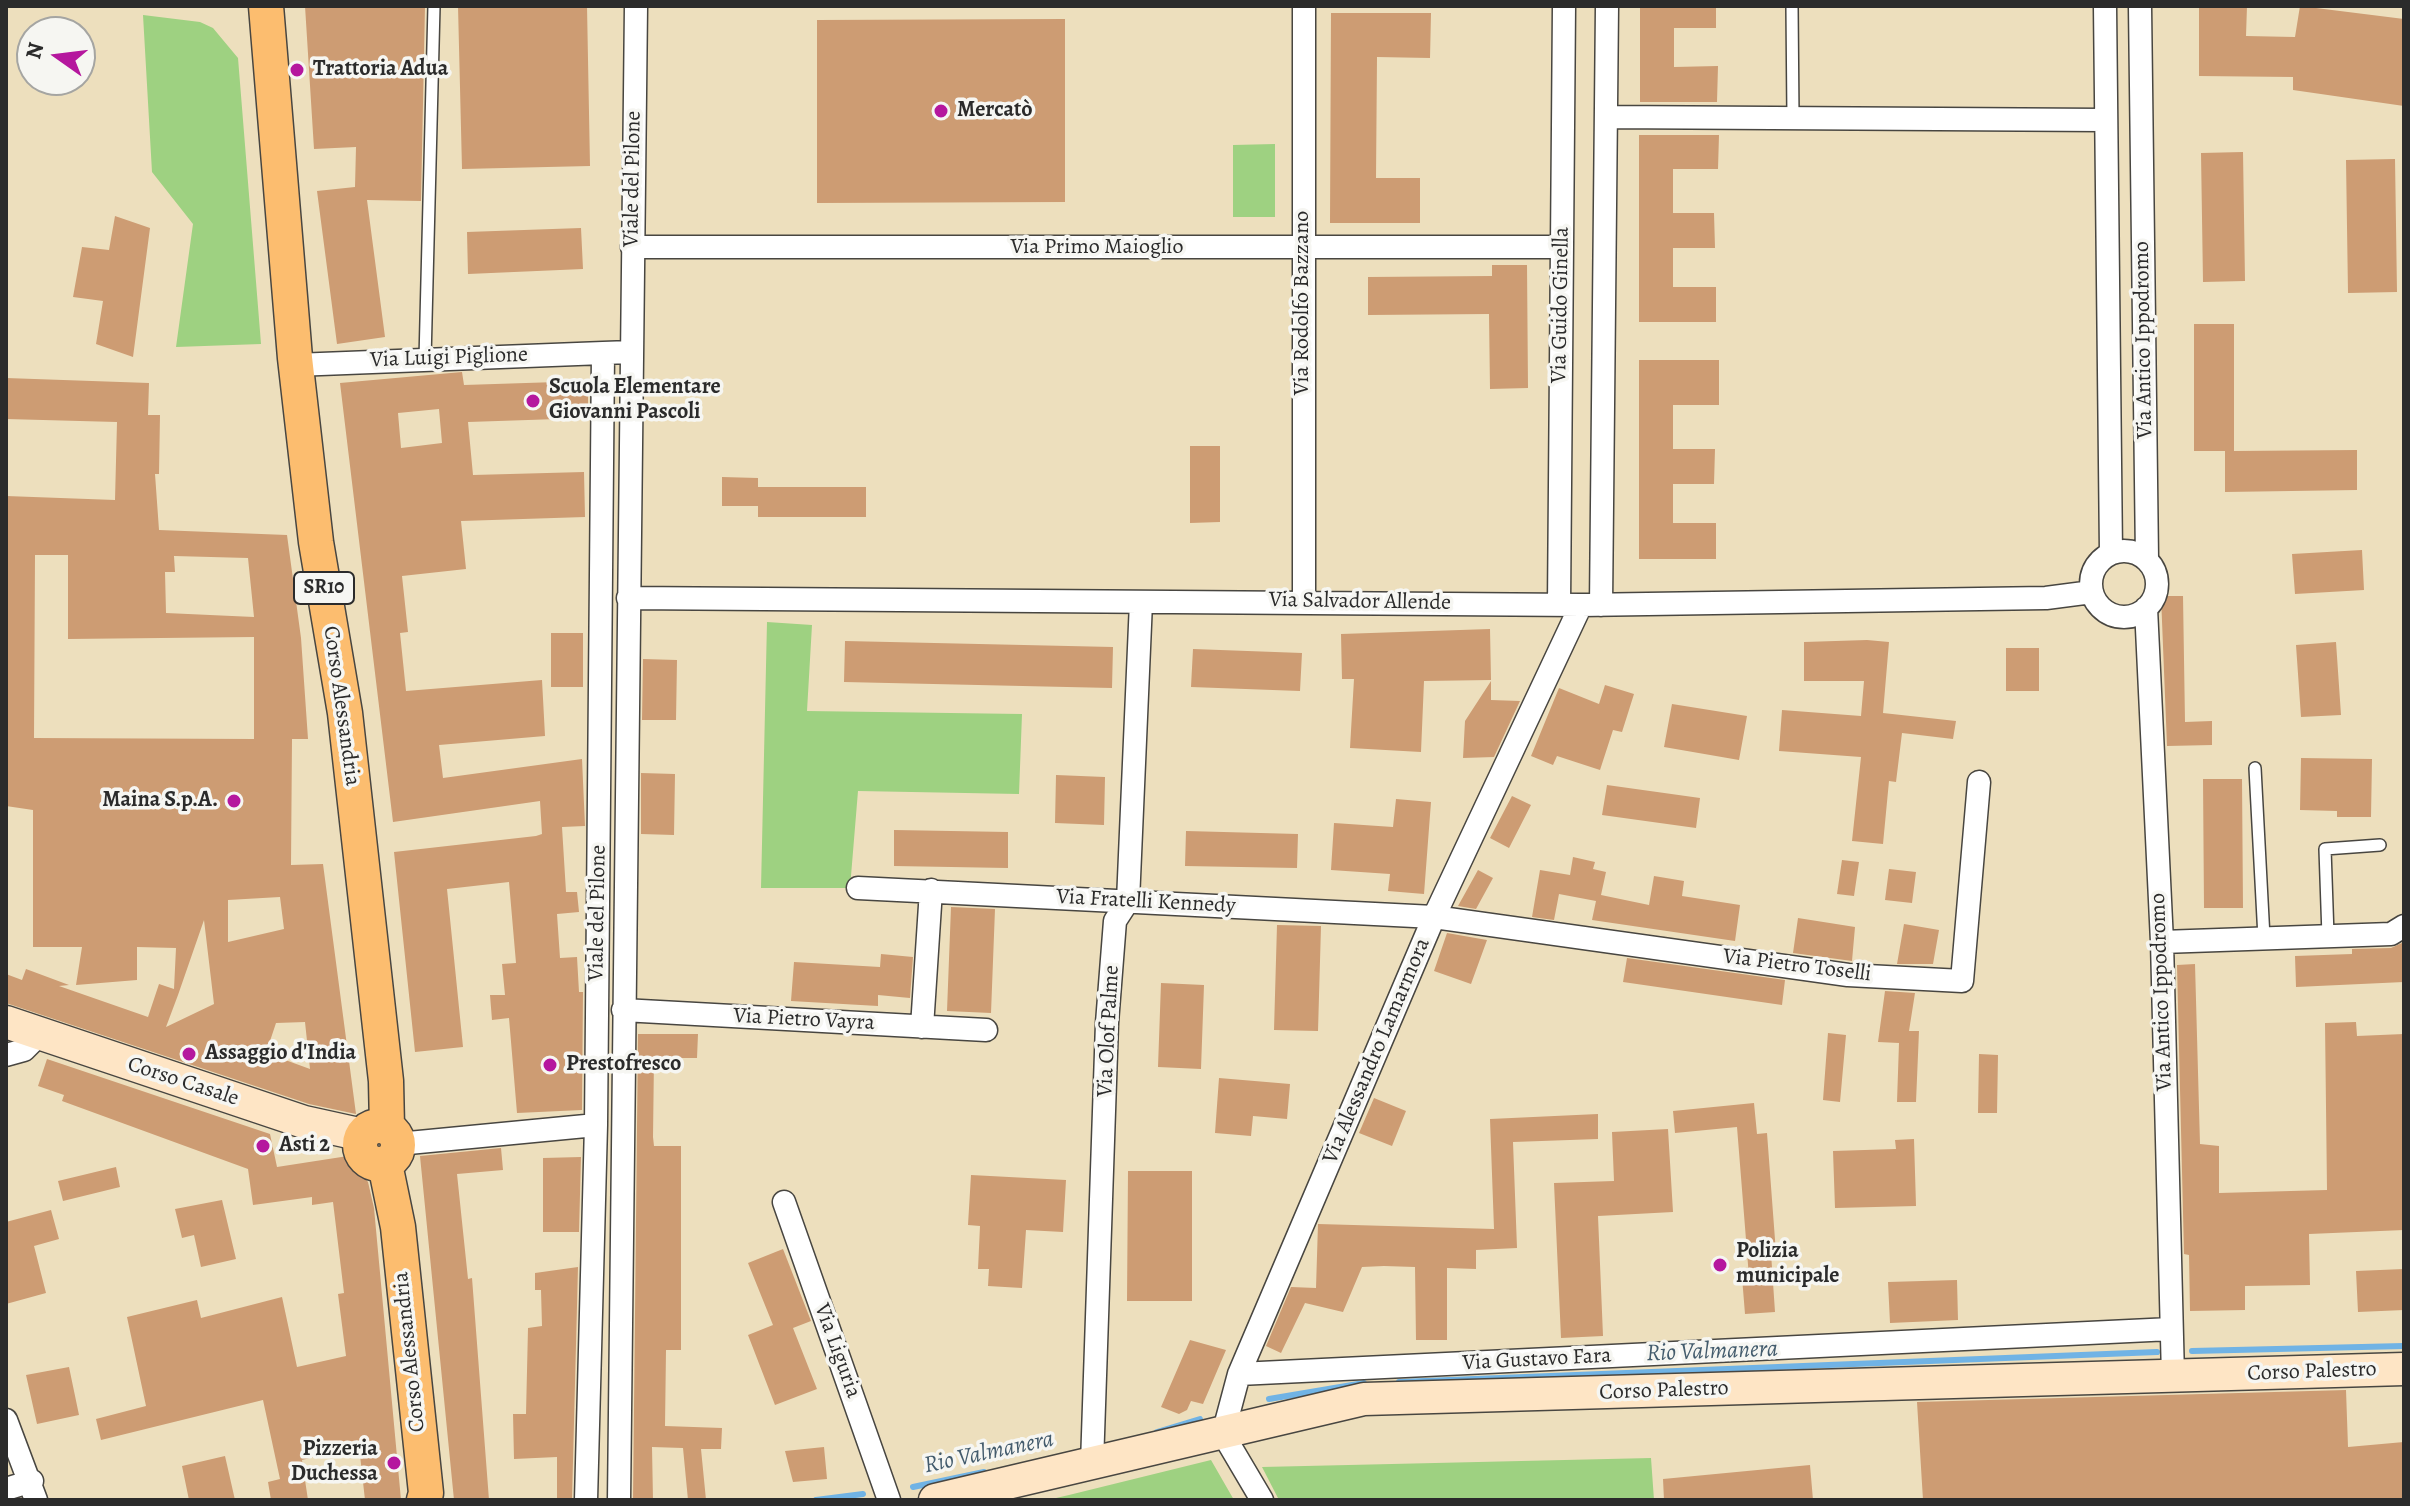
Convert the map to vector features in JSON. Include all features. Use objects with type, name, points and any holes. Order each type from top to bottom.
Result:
[{"type":"main road","name":"Corso Alessandria","points":[[253,7],[268,47],[295,365],[316,542],[345,713],[386,1081],[383,1143],[398,1227],[427,1498]]},
{"type":"street","name":"Viale del Pilone","points":[[619,1500],[636,6]]},
{"type":"street","name":"Via Rodolfo Bazzano","points":[[1304,6],[1304,601]]},
{"type":"street","name":"Via Guido Ginella","points":[[1564,6],[1562,247],[1580,605]]},
{"type":"street","name":"Via Guido Ginella","points":[[1580,605],[1606,117],[1607,6]]},
{"type":"street","name":"Via Antico Ippodromo","points":[[2105,6],[2111,553]]},
{"type":"street","name":"Via Antico Ippodromo","points":[[2140,6],[2147,559]]},
{"type":"street","points":[[1606,117],[2104,120]]},
{"type":"street","points":[[2105,170],[2140,168]]},
{"type":"street","name":"Via Primo Maioglio","points":[[632,247],[1562,247]]},
{"type":"street","points":[[603,353],[631,352]]},
{"type":"street","name":"Via Luigi Piglione","points":[[295,365],[603,353]]},
{"type":"street","name":"Viale del Pilone","points":[[586,1500],[596,1125],[603,353]]},
{"type":"street","points":[[2130,551],[2147,559],[2153,568],[2157,589],[2146,608],[2129,616],[2110,614],[2096,601],[2092,592],[2092,574],[2111,553],[2130,551]]},
{"type":"street","name":"Via Salvador Allende","points":[[628,598],[1580,605],[2046,598],[2092,592]]},
{"type":"street","name":"Via Olof Palme","points":[[1092,1464],[1107,1023],[1115,921],[1128,901],[1141,602]]},
{"type":"street","name":"Via Alessandro Lamarmora","points":[[1223,1434],[1239,1374],[1434,917],[1580,605]]},
{"type":"street","name":"Via Antico Ippodromo","points":[[2146,608],[2162,942],[2172,1366]]},
{"type":"street","name":"Via Pietro Toselli","points":[[1434,917],[1848,975],[1962,981],[1979,782]]},
{"type":"street","name":"Via Fratelli Kennedy","points":[[858,888],[1434,917]]},
{"type":"street","points":[[922,1027],[931,890]]},
{"type":"street","points":[[2162,942],[2391,934],[2404,926]]},
{"type":"street","name":"Via Pietro Vayra","points":[[623,1010],[986,1030]]},
{"type":"street","name":"Corso Casale","points":[[6,1022],[304,1122],[383,1143]]},
{"type":"street","points":[[6,1055],[24,1050],[40,1034]]},
{"type":"street","points":[[383,1143],[596,1125]]},
{"type":"street","name":"Via Liguria","points":[[784,1202],[889,1500]]},
{"type":"street","name":"Via Gustavo Fara","points":[[1239,1374],[2171,1329]]},
{"type":"street","name":"Corso Palestro","points":[[935,1500],[1364,1399],[2172,1366],[2404,1369]]},
{"type":"street","points":[[6,1420],[34,1490],[6,1489]]},
{"type":"street","points":[[1223,1434],[1262,1500]]},
{"type":"lane","points":[[425,359],[434,6]]},
{"type":"lane","points":[[1792,6],[1793,118]]},
{"type":"lane","points":[[2255,768],[2264,938]]},
{"type":"lane","points":[[2328,936],[2325,849],[2380,845]]},
{"type":"green space","points":[[143,15],[200,22],[213,28],[238,58],[261,344],[176,347],[193,224],[152,172]]},
{"type":"green space","points":[[1275,144],[1275,217],[1233,217],[1233,145]]},
{"type":"green space","points":[[767,622],[812,625],[807,711],[1022,714],[1019,794],[858,791],[850,888],[761,888]]},
{"type":"green space","points":[[1651,1458],[1654,1500],[1279,1500],[1262,1467]]},
{"type":"green space","points":[[1211,1460],[1234,1500],[1056,1498],[1069,1495]]},
{"type":"building","points":[[305,6],[425,6],[421,201],[367,200],[385,337],[337,344],[317,191],[355,187],[356,147],[314,149]]},
{"type":"building","points":[[458,6],[587,6],[590,166],[462,169]]},
{"type":"building","points":[[1640,6],[1716,6],[1716,28],[1674,28],[1674,67],[1718,66],[1717,102],[1640,102]]},
{"type":"building","points":[[2199,6],[2247,6],[2246,36],[2295,37],[2300,6],[2404,19],[2404,106],[2293,90],[2293,77],[2199,76]]},
{"type":"building","points":[[1331,13],[1431,13],[1430,58],[1377,57],[1376,178],[1420,178],[1420,223],[1330,223]]},
{"type":"building","name":"Mercatò","points":[[1065,19],[1065,202],[817,203],[817,20]]},
{"type":"building","points":[[1639,135],[1719,135],[1718,169],[1673,169],[1673,213],[1714,213],[1715,248],[1673,248],[1673,287],[1716,287],[1716,322],[1639,322]]},
{"type":"building","points":[[2243,152],[2245,281],[2203,282],[2201,153]]},
{"type":"building","points":[[2395,159],[2397,292],[2348,293],[2346,160]]},
{"type":"building","points":[[115,216],[150,228],[133,357],[96,344],[103,301],[73,297],[82,247],[109,250]]},
{"type":"building","points":[[581,228],[583,269],[468,274],[467,232]]},
{"type":"building","points":[[1492,265],[1527,265],[1528,388],[1490,389],[1489,314],[1368,315],[1368,277],[1492,276]]},
{"type":"building","points":[[2194,324],[2234,324],[2234,451],[2357,450],[2357,490],[2225,492],[2225,451],[2194,451]]},
{"type":"building","points":[[1639,360],[1719,360],[1719,405],[1673,405],[1673,449],[1715,449],[1714,484],[1673,484],[1673,523],[1716,523],[1716,559],[1639,559]]},
{"type":"building","points":[[462,372],[464,385],[588,381],[588,418],[468,422],[473,475],[584,472],[585,517],[461,521],[466,569],[402,576],[408,632],[400,633],[406,691],[542,680],[545,736],[439,745],[443,778],[582,759],[585,826],[562,827],[566,892],[577,892],[579,912],[557,914],[560,958],[577,957],[579,992],[583,992],[582,1110],[517,1113],[509,1018],[492,1020],[490,995],[505,995],[502,964],[516,963],[509,882],[447,889],[463,1047],[415,1052],[394,852],[542,834],[540,801],[393,822],[340,383]],"holes":[[[439,409],[442,443],[401,448],[398,413]]]},
{"type":"building","points":[[6,378],[149,383],[148,415],[160,415],[159,474],[155,474],[159,530],[287,535],[301,638],[308,739],[292,739],[291,865],[323,864],[356,1114],[309,1104],[6,1003],[6,974],[22,980],[26,969],[69,985],[59,986],[148,1017],[159,984],[174,989],[176,948],[137,947],[137,980],[76,985],[82,947],[33,947],[33,810],[6,806],[6,496],[115,500],[117,422],[6,419]],"holes":[[[35,555],[68,555],[68,639],[254,637],[254,739],[34,738]],[[174,556],[248,558],[254,617],[166,613],[165,572],[175,572]],[[280,897],[284,929],[228,942],[228,900]],[[204,920],[214,1004],[166,1027],[178,995]],[[305,1022],[310,1069],[266,1053],[276,1023]]]},
{"type":"building","points":[[1190,446],[1220,446],[1220,522],[1190,523]]},
{"type":"building","points":[[722,477],[758,478],[758,487],[866,487],[866,517],[758,517],[758,506],[722,506]]},
{"type":"building","points":[[2362,550],[2364,590],[2295,594],[2292,554]]},
{"type":"building","points":[[2161,596],[2183,596],[2185,722],[2212,721],[2212,745],[2167,746]]},
{"type":"building","points":[[1490,629],[1491,680],[1424,681],[1421,752],[1350,748],[1354,679],[1342,679],[1341,634]]},
{"type":"building","points":[[551,633],[583,633],[583,687],[551,687]]},
{"type":"building","points":[[845,641],[1113,647],[1112,688],[844,682]]},
{"type":"building","points":[[1804,642],[1889,642],[1883,713],[1956,721],[1953,739],[1902,733],[1896,782],[1889,781],[1883,844],[1852,841],[1861,757],[1779,751],[1782,710],[1861,716],[1864,681],[1804,681]]},
{"type":"building","points":[[2336,642],[2341,715],[2301,717],[2296,645]]},
{"type":"building","points":[[2006,648],[2039,648],[2039,691],[2006,691]]},
{"type":"building","points":[[1193,649],[1302,653],[1300,691],[1191,687]]},
{"type":"building","points":[[643,659],[677,660],[676,720],[642,720]]},
{"type":"building","points":[[1491,681],[1491,700],[1520,701],[1494,757],[1463,758],[1465,721]]},
{"type":"building","points":[[1605,685],[1634,694],[1622,732],[1613,730],[1600,770],[1557,756],[1553,765],[1531,756],[1559,688],[1599,704]]},
{"type":"building","points":[[1672,704],[1747,716],[1739,760],[1664,747]]},
{"type":"building","points":[[2301,758],[2372,759],[2371,817],[2337,817],[2337,811],[2300,810]]},
{"type":"building","points":[[641,773],[675,774],[674,835],[641,834]]},
{"type":"building","points":[[1056,775],[1105,777],[1104,825],[1055,823]]},
{"type":"building","points":[[2203,779],[2242,779],[2243,908],[2204,908]]},
{"type":"building","points":[[1607,785],[1700,798],[1696,828],[1602,815]]},
{"type":"building","points":[[1512,796],[1531,805],[1509,848],[1490,838]]},
{"type":"building","points":[[1396,799],[1431,802],[1424,894],[1388,891],[1390,874],[1331,870],[1334,823],[1393,827]]},
{"type":"building","points":[[894,830],[1008,832],[1008,868],[894,866]]},
{"type":"building","points":[[1186,831],[1298,834],[1297,868],[1185,866]]},
{"type":"building","points":[[1573,857],[1595,862],[1593,869],[1606,872],[1601,895],[1649,905],[1654,876],[1684,881],[1682,896],[1740,905],[1735,941],[1592,920],[1596,901],[1559,894],[1554,920],[1532,917],[1540,870],[1570,875]]},
{"type":"building","points":[[1842,860],[1859,862],[1854,896],[1837,894]]},
{"type":"building","points":[[1889,869],[1916,872],[1912,903],[1885,900]]},
{"type":"building","points":[[1478,870],[1493,878],[1476,909],[1458,906]]},
{"type":"building","points":[[951,907],[995,909],[991,1013],[947,1011]]},
{"type":"building","points":[[1798,918],[1855,927],[1852,961],[1793,953]]},
{"type":"building","points":[[1904,924],[1939,930],[1933,964],[1897,964]]},
{"type":"building","points":[[1277,925],[1321,926],[1318,1031],[1274,1030]]},
{"type":"building","points":[[1447,933],[1487,940],[1471,984],[1434,971]]},
{"type":"building","points":[[2404,942],[2404,982],[2296,987],[2295,956],[2352,954],[2352,949],[2391,948]]},
{"type":"building","points":[[881,954],[913,957],[910,998],[878,995],[878,1006],[791,1001],[794,962],[880,967]]},
{"type":"building","points":[[1627,958],[1785,980],[1782,1005],[1623,982]]},
{"type":"building","points":[[2195,964],[2200,1144],[2219,1146],[2219,1193],[2327,1190],[2325,1023],[2356,1022],[2357,1036],[2404,1034],[2404,1230],[2309,1234],[2310,1285],[2245,1286],[2245,1310],[2190,1311],[2189,1255],[2184,1254],[2177,965]]},
{"type":"building","points":[[1161,983],[1204,985],[1201,1069],[1158,1067]]},
{"type":"building","points":[[1885,991],[1915,993],[1909,1031],[1919,1031],[1916,1102],[1897,1102],[1899,1043],[1878,1042]]},
{"type":"building","points":[[1828,1033],[1846,1035],[1840,1102],[1823,1100]]},
{"type":"building","points":[[638,1034],[698,1034],[697,1058],[654,1058],[653,1137],[654,1146],[681,1146],[681,1350],[666,1350],[665,1426],[722,1428],[721,1449],[701,1449],[706,1500],[688,1500],[683,1448],[652,1447],[653,1500],[633,1500]]},
{"type":"building","points":[[1979,1054],[1998,1055],[1997,1113],[1978,1113]]},
{"type":"building","points":[[47,1059],[270,1134],[277,1167],[348,1156],[368,1182],[374,1208],[401,1500],[365,1500],[359,1446],[302,1460],[308,1500],[271,1500],[268,1482],[280,1479],[263,1400],[101,1440],[96,1419],[146,1406],[127,1317],[197,1300],[201,1318],[282,1297],[297,1367],[346,1356],[338,1294],[344,1293],[333,1202],[312,1205],[312,1197],[253,1205],[248,1169],[62,1101],[64,1095],[38,1086]]},
{"type":"building","points":[[1219,1078],[1290,1084],[1287,1119],[1253,1116],[1251,1136],[1215,1133]]},
{"type":"building","points":[[1374,1098],[1406,1111],[1392,1146],[1359,1133]]},
{"type":"building","points":[[1754,1103],[1757,1134],[1767,1133],[1776,1253],[1771,1253],[1775,1312],[1745,1314],[1742,1277],[1749,1277],[1737,1127],[1675,1133],[1673,1111]]},
{"type":"building","points":[[1598,1114],[1598,1139],[1513,1142],[1517,1248],[1476,1250],[1476,1269],[1447,1268],[1447,1340],[1416,1340],[1415,1267],[1384,1266],[1362,1267],[1343,1312],[1305,1303],[1281,1353],[1266,1346],[1291,1287],[1316,1288],[1318,1224],[1494,1229],[1490,1119]]},
{"type":"building","points":[[1668,1129],[1673,1212],[1598,1216],[1603,1336],[1561,1338],[1554,1183],[1614,1181],[1612,1132]]},
{"type":"building","points":[[1914,1139],[1916,1206],[1835,1208],[1833,1151],[1896,1149],[1895,1140]]},
{"type":"building","points":[[501,1148],[503,1170],[457,1174],[468,1279],[472,1278],[489,1500],[454,1500],[420,1156]]},
{"type":"building","points":[[581,1157],[579,1232],[543,1232],[543,1158]]},
{"type":"building","points":[[116,1167],[120,1187],[63,1201],[58,1181]]},
{"type":"building","points":[[1128,1171],[1192,1171],[1192,1301],[1127,1301]]},
{"type":"building","points":[[971,1175],[1066,1180],[1063,1232],[1026,1230],[1022,1288],[988,1286],[989,1269],[978,1269],[980,1226],[968,1225]]},
{"type":"building","points":[[222,1200],[236,1259],[201,1267],[194,1235],[182,1238],[175,1209]]},
{"type":"building","points":[[51,1210],[59,1239],[34,1246],[46,1293],[6,1304],[6,1222]]},
{"type":"building","points":[[783,1249],[811,1321],[793,1328],[817,1389],[775,1405],[748,1335],[773,1325],[748,1263]]},
{"type":"building","points":[[578,1267],[572,1500],[557,1500],[557,1457],[514,1459],[513,1414],[526,1414],[528,1328],[542,1326],[541,1290],[535,1290],[535,1273]]},
{"type":"building","points":[[2404,1269],[2404,1310],[2358,1312],[2356,1271]]},
{"type":"building","points":[[1957,1280],[1958,1320],[1890,1323],[1888,1282]]},
{"type":"building","points":[[1190,1340],[1226,1350],[1203,1404],[1191,1401],[1187,1410],[1179,1414],[1161,1407]]},
{"type":"building","points":[[69,1367],[79,1415],[37,1424],[26,1375]]},
{"type":"building","points":[[2346,1390],[2348,1447],[2404,1442],[2404,1500],[1923,1500],[1917,1402]]},
{"type":"building","points":[[824,1447],[827,1479],[793,1482],[785,1451]]},
{"type":"building","points":[[225,1456],[235,1500],[189,1500],[182,1466]]},
{"type":"building","points":[[1810,1465],[1813,1500],[1664,1500],[1663,1479]]},
{"type":"waterway","name":"Rio Valmanera","points":[[2192,1351],[2404,1346]]},
{"type":"waterway","name":"Rio Valmanera","points":[[1399,1382],[2157,1352]]},
{"type":"waterway","name":"Rio Valmanera","points":[[1269,1399],[1364,1383]]},
{"type":"waterway","name":"Rio Valmanera","points":[[1157,1432],[1200,1419]]},
{"type":"waterway","name":"Rio Valmanera","points":[[913,1487],[984,1472]]},
{"type":"waterway","name":"Rio Valmanera","points":[[816,1500],[863,1494]]},
{"type":"place","name":"Trattoria Adua","points":[[297,70]]},
{"type":"place","name":"Mercatò","points":[[941,111]]},
{"type":"place","name":"Scuola Elementare Giovanni Pascoli","points":[[533,401]]},
{"type":"place","name":"Maina S.p.A.","points":[[234,801]]},
{"type":"place","name":"Assaggio d'India","points":[[189,1054]]},
{"type":"place","name":"Prestofresco","points":[[550,1065]]},
{"type":"place","name":"Asti 2","points":[[263,1146]]},
{"type":"place","name":"Polizia municipale","points":[[1720,1265]]},
{"type":"place","name":"Pizzeria Duchessa","points":[[394,1463]]}]
